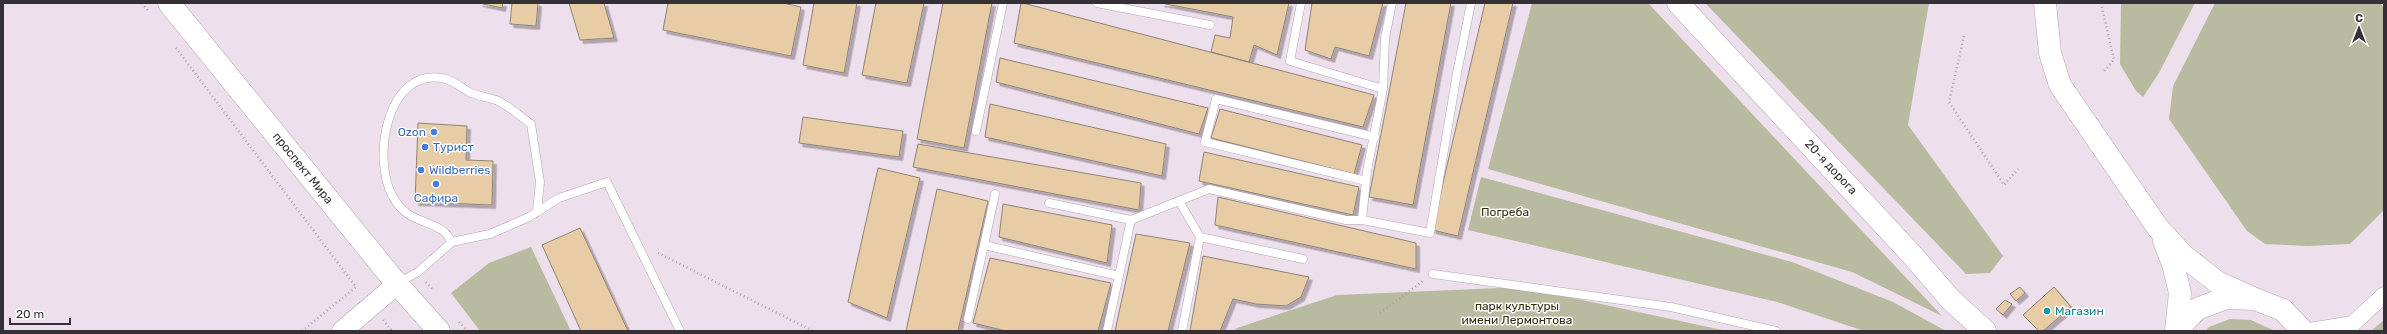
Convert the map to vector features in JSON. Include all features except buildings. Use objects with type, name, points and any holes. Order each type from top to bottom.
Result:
[{"type":"main road","name":"проспект Мира","points":[[169,3],[397,284],[439,331]]},
{"type":"main road","name":"20-я дорога","points":[[1678,3],[1908,250],[1951,300],[1985,331]]},
{"type":"main road","points":[[2045,3],[2050,53],[2060,85],[2158,228],[2184,256],[2217,282],[2284,310],[2303,331]]},
{"type":"main road","points":[[2158,228],[2173,264],[2180,293],[2176,331]]},
{"type":"main road","points":[[2176,331],[2197,309],[2226,298],[2255,299]]},
{"type":"street","points":[[342,331],[397,284]]},
{"type":"street","points":[[2310,331],[2349,327],[2384,295]]},
{"type":"lane","points":[[976,131],[1003,3]]},
{"type":"lane","points":[[1097,3],[1210,26]]},
{"type":"lane","points":[[1301,3],[1290,61],[1383,89]]},
{"type":"lane","points":[[1362,220],[1366,181],[1383,89],[1385,38],[1392,3]]},
{"type":"lane","points":[[1049,203],[1131,220],[1209,189],[1346,220],[1362,220],[1430,233],[1457,73],[1471,3]]},
{"type":"lane","points":[[452,242],[443,230],[419,221],[403,210],[392,196],[386,170],[383,145],[386,125],[394,106],[407,86],[421,79],[446,79],[470,92],[496,100],[531,124],[540,182],[537,211]]},
{"type":"lane","points":[[1366,181],[1205,142],[1216,99],[1375,137]]},
{"type":"lane","points":[[397,284],[418,272],[452,242],[490,234],[537,211],[559,198],[607,182],[680,331]]},
{"type":"lane","points":[[968,318],[995,194]]},
{"type":"lane","points":[[1179,201],[1200,236],[1182,331]]},
{"type":"lane","points":[[1107,331],[1131,220]]},
{"type":"lane","points":[[1200,236],[1303,259]]},
{"type":"lane","points":[[984,245],[1119,276]]},
{"type":"lane","points":[[1433,274],[1670,307],[1776,331]]},
{"type":"path","points":[[142,3],[151,16]]},
{"type":"path","points":[[2101,3],[2114,60],[2104,71]]},
{"type":"path","points":[[1964,36],[1949,102],[2004,185],[2018,169]]},
{"type":"path","points":[[175,47],[356,287],[302,331]]},
{"type":"path","points":[[636,242],[813,331]]},
{"type":"path","points":[[1380,314],[1406,292],[1433,274]]},
{"type":"path","points":[[381,317],[392,331]]},
{"type":"green space","points":[[1532,3],[1648,3],[1942,316],[1852,272],[1488,169]]},
{"type":"green space","points":[[1705,3],[1929,3],[1908,125],[2003,256],[1990,273],[1966,274]]},
{"type":"green space","points":[[2121,3],[2195,3],[2159,73],[2143,97],[2136,91],[2120,64]]},
{"type":"green space","points":[[2215,3],[2381,3],[2384,10],[2384,210],[2350,244],[2308,246],[2265,244],[2247,231],[2169,119],[2173,86]]},
{"type":"green space","name":"Погреба","points":[[1481,177],[1792,262],[1893,302],[1946,331],[1864,331],[1777,302],[1468,230]]},
{"type":"green space","points":[[531,247],[571,331],[480,331],[451,293],[489,263]]},
{"type":"green space","name":"парк культуры имени Лермонтова","points":[[1522,287],[1727,331],[1234,331],[1237,328],[1337,295]]},
{"type":"green space","points":[[2230,319],[2251,320],[2275,331],[2205,331],[2209,327]]},
{"type":"green space","points":[[2384,320],[2384,331],[2371,331]]},
{"type":"place","name":"Ozon","points":[[434,132]]},
{"type":"place","name":"Турист","points":[[425,147]]},
{"type":"place","name":"Wildberries","points":[[421,170]]},
{"type":"place","name":"Сафира","points":[[436,184]]},
{"type":"place","name":"Магазин","points":[[2047,311]]}]
